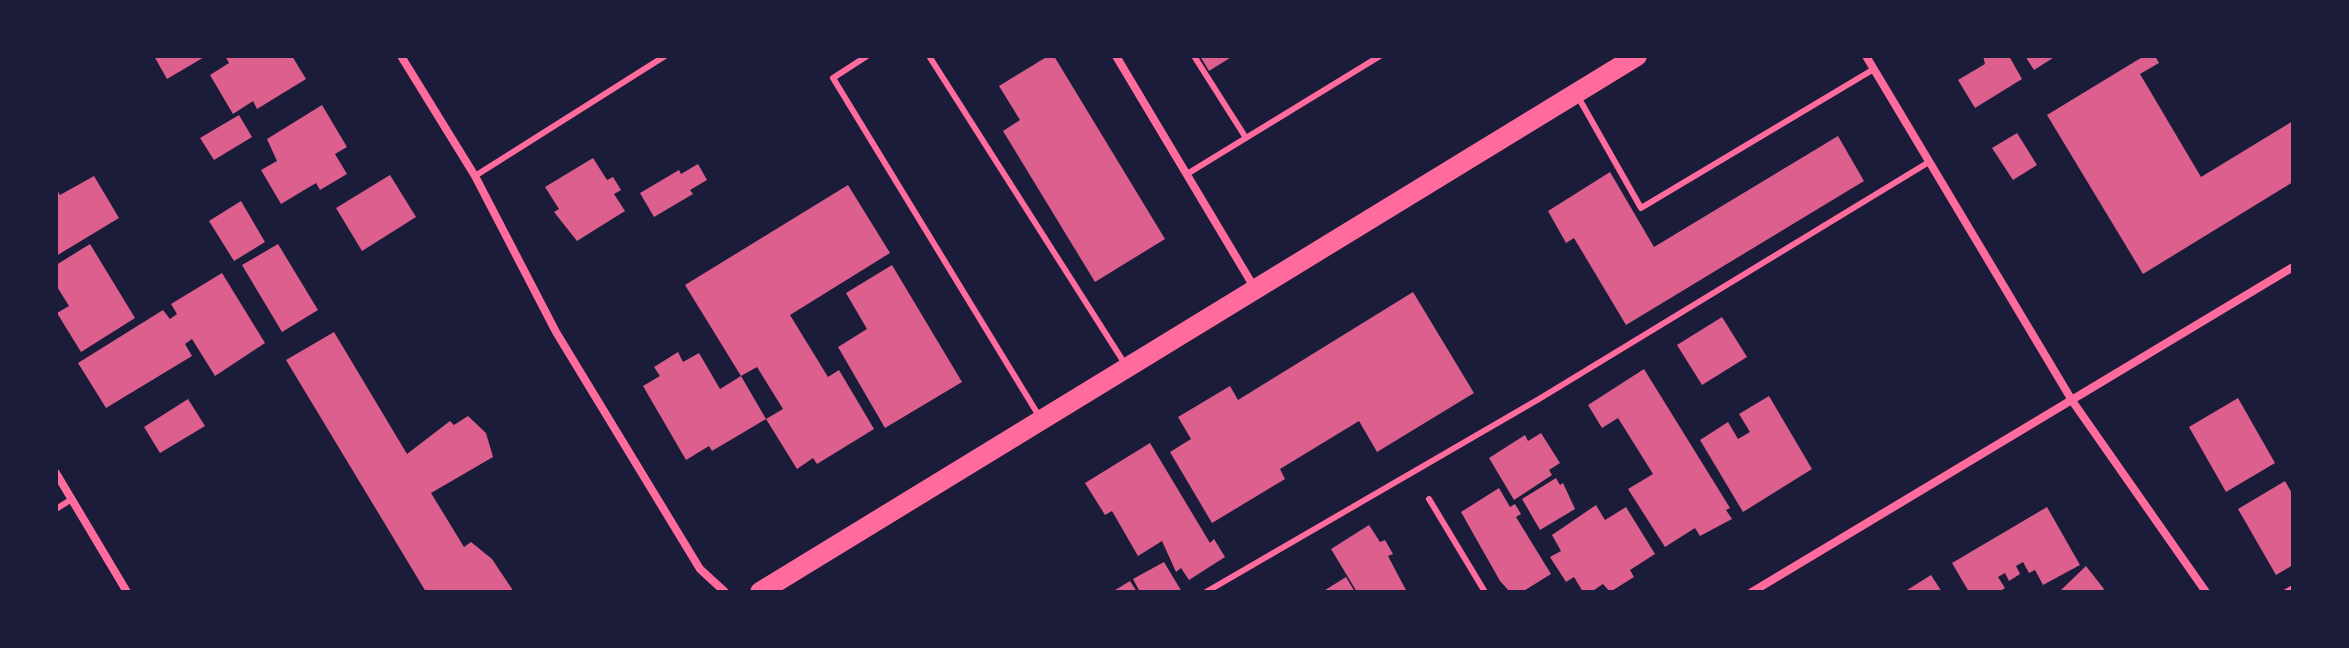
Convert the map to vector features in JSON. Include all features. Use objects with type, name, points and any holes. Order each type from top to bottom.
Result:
[{"type":"main road","points":[[760,592],[1637,56]]},
{"type":"street","points":[[401,56],[475,176],[556,332],[700,569],[725,592]]},
{"type":"street","points":[[1116,56],[1254,288]]},
{"type":"street","points":[[1866,56],[2073,402],[2206,592]]},
{"type":"street","points":[[1752,592],[2073,402],[2293,267]]},
{"type":"street","points":[[56,473],[127,592]]},
{"type":"lane","points":[[475,176],[665,56]]},
{"type":"lane","points":[[867,56],[833,78],[1041,419]]},
{"type":"lane","points":[[929,56],[1127,367]]},
{"type":"lane","points":[[1194,56],[1246,138]]},
{"type":"lane","points":[[1187,174],[1380,56]]},
{"type":"lane","points":[[1576,93],[1641,208],[1874,69]]},
{"type":"lane","points":[[1206,592],[1539,399],[1929,162]]},
{"type":"lane","points":[[56,509],[72,499]]},
{"type":"lane","points":[[1429,499],[1485,592]]},
{"type":"lane","points":[[2286,592],[2293,588]]},
{"type":"building","points":[[154,56],[206,56],[167,79]]},
{"type":"building","points":[[225,56],[292,56],[306,79],[257,109],[253,101],[233,114],[210,75],[229,63]]},
{"type":"building","points":[[1048,56],[1054,56],[1165,239],[1095,282],[1003,131],[1020,120],[999,86]]},
{"type":"building","points":[[1200,56],[1233,56],[1209,71]]},
{"type":"building","points":[[1983,56],[2009,56],[2022,79],[1975,108],[1958,80],[1985,64]]},
{"type":"building","points":[[2025,56],[2056,56],[2034,70]]},
{"type":"building","points":[[2144,56],[2155,56],[2159,63],[2140,74],[2201,177],[2293,121],[2293,182],[2143,274],[2047,115]]},
{"type":"building","points":[[322,105],[347,147],[335,154],[347,174],[320,190],[316,183],[281,204],[261,170],[277,161],[267,139]]},
{"type":"building","points":[[239,115],[252,137],[214,160],[200,138]]},
{"type":"building","points":[[2017,133],[2037,165],[2013,180],[1992,148]]},
{"type":"building","points":[[1838,136],[1864,181],[1626,325],[1574,238],[1566,243],[1548,211],[1610,172],[1654,247]]},
{"type":"building","points":[[593,158],[607,180],[613,177],[621,190],[614,194],[625,211],[577,241],[554,212],[559,209],[545,187]]},
{"type":"building","points":[[698,164],[707,180],[690,190],[693,194],[654,217],[640,193],[679,170],[681,174]]},
{"type":"building","points":[[390,175],[416,217],[362,251],[336,208]]},
{"type":"building","points":[[94,176],[119,218],[56,256],[56,188],[60,195]]},
{"type":"building","points":[[848,185],[890,253],[790,315],[828,377],[839,370],[874,429],[817,464],[813,458],[797,469],[766,419],[783,409],[757,367],[741,376],[685,285]]},
{"type":"building","points":[[241,201],[265,242],[234,261],[209,221]]},
{"type":"building","points":[[90,244],[135,318],[81,352],[57,313],[69,306],[56,285],[56,265]]},
{"type":"building","points":[[278,244],[318,310],[282,332],[242,265]]},
{"type":"building","points":[[892,265],[962,382],[885,428],[838,347],[867,329],[846,293]]},
{"type":"building","points":[[222,273],[265,343],[215,376],[192,339],[185,344],[192,356],[106,408],[78,363],[163,310],[170,319],[177,314],[171,304]]},
{"type":"building","points":[[1413,292],[1474,393],[1377,452],[1359,421],[1280,469],[1285,479],[1212,523],[1170,452],[1191,439],[1178,417],[1230,386],[1238,400]]},
{"type":"building","points":[[1722,317],[1747,357],[1702,385],[1677,345]]},
{"type":"building","points":[[334,332],[407,454],[450,421],[454,425],[468,416],[486,433],[493,457],[431,493],[464,547],[471,542],[492,559],[514,592],[426,592],[286,360]]},
{"type":"building","points":[[678,352],[683,362],[699,353],[720,389],[741,376],[766,419],[712,451],[709,446],[686,460],[643,386],[660,376],[654,367]]},
{"type":"building","points":[[1644,369],[1730,508],[1726,510],[1732,519],[1700,536],[1695,528],[1665,547],[1628,489],[1653,474],[1618,418],[1602,428],[1588,405]]},
{"type":"building","points":[[1769,396],[1812,469],[1743,512],[1700,440],[1728,422],[1738,439],[1750,432],[1739,414]]},
{"type":"building","points":[[2238,398],[2275,463],[2226,492],[2189,427]]},
{"type":"building","points":[[188,399],[205,426],[160,453],[144,427]]},
{"type":"building","points":[[1541,433],[1560,463],[1549,470],[1552,475],[1514,500],[1489,458],[1525,435],[1528,441]]},
{"type":"building","points":[[1150,443],[1210,543],[1214,539],[1225,557],[1189,580],[1181,568],[1176,572],[1162,541],[1138,556],[1112,511],[1105,515],[1085,483]]},
{"type":"building","points":[[1556,478],[1560,485],[1563,483],[1575,509],[1540,530],[1522,499]]},
{"type":"building","points":[[2285,481],[2293,495],[2293,565],[2276,575],[2238,509]]},
{"type":"building","points":[[1499,488],[1510,507],[1515,504],[1521,514],[1516,517],[1551,574],[1522,592],[1510,592],[1500,581],[1461,512]]},
{"type":"building","points":[[1596,505],[1605,520],[1626,507],[1655,554],[1630,570],[1634,577],[1610,592],[1603,584],[1591,592],[1583,592],[1574,577],[1566,582],[1550,557],[1561,551],[1552,535]]},
{"type":"building","points":[[2047,507],[2080,565],[2043,585],[2035,570],[2029,573],[2023,562],[2016,566],[2020,574],[2009,581],[2005,573],[1998,577],[2005,588],[1999,592],[1969,592],[1952,563]]},
{"type":"building","points":[[1369,525],[1380,542],[1385,540],[1393,554],[1388,556],[1407,592],[1357,592],[1331,549]]},
{"type":"building","points":[[1164,562],[1182,592],[1140,592],[1133,579]]},
{"type":"building","points":[[2086,566],[2104,589],[2101,592],[2059,592]]},
{"type":"building","points":[[1931,575],[1942,592],[1904,592]]},
{"type":"building","points":[[1346,577],[1355,592],[1322,592]]},
{"type":"building","points":[[1130,581],[1137,592],[1112,592]]}]
